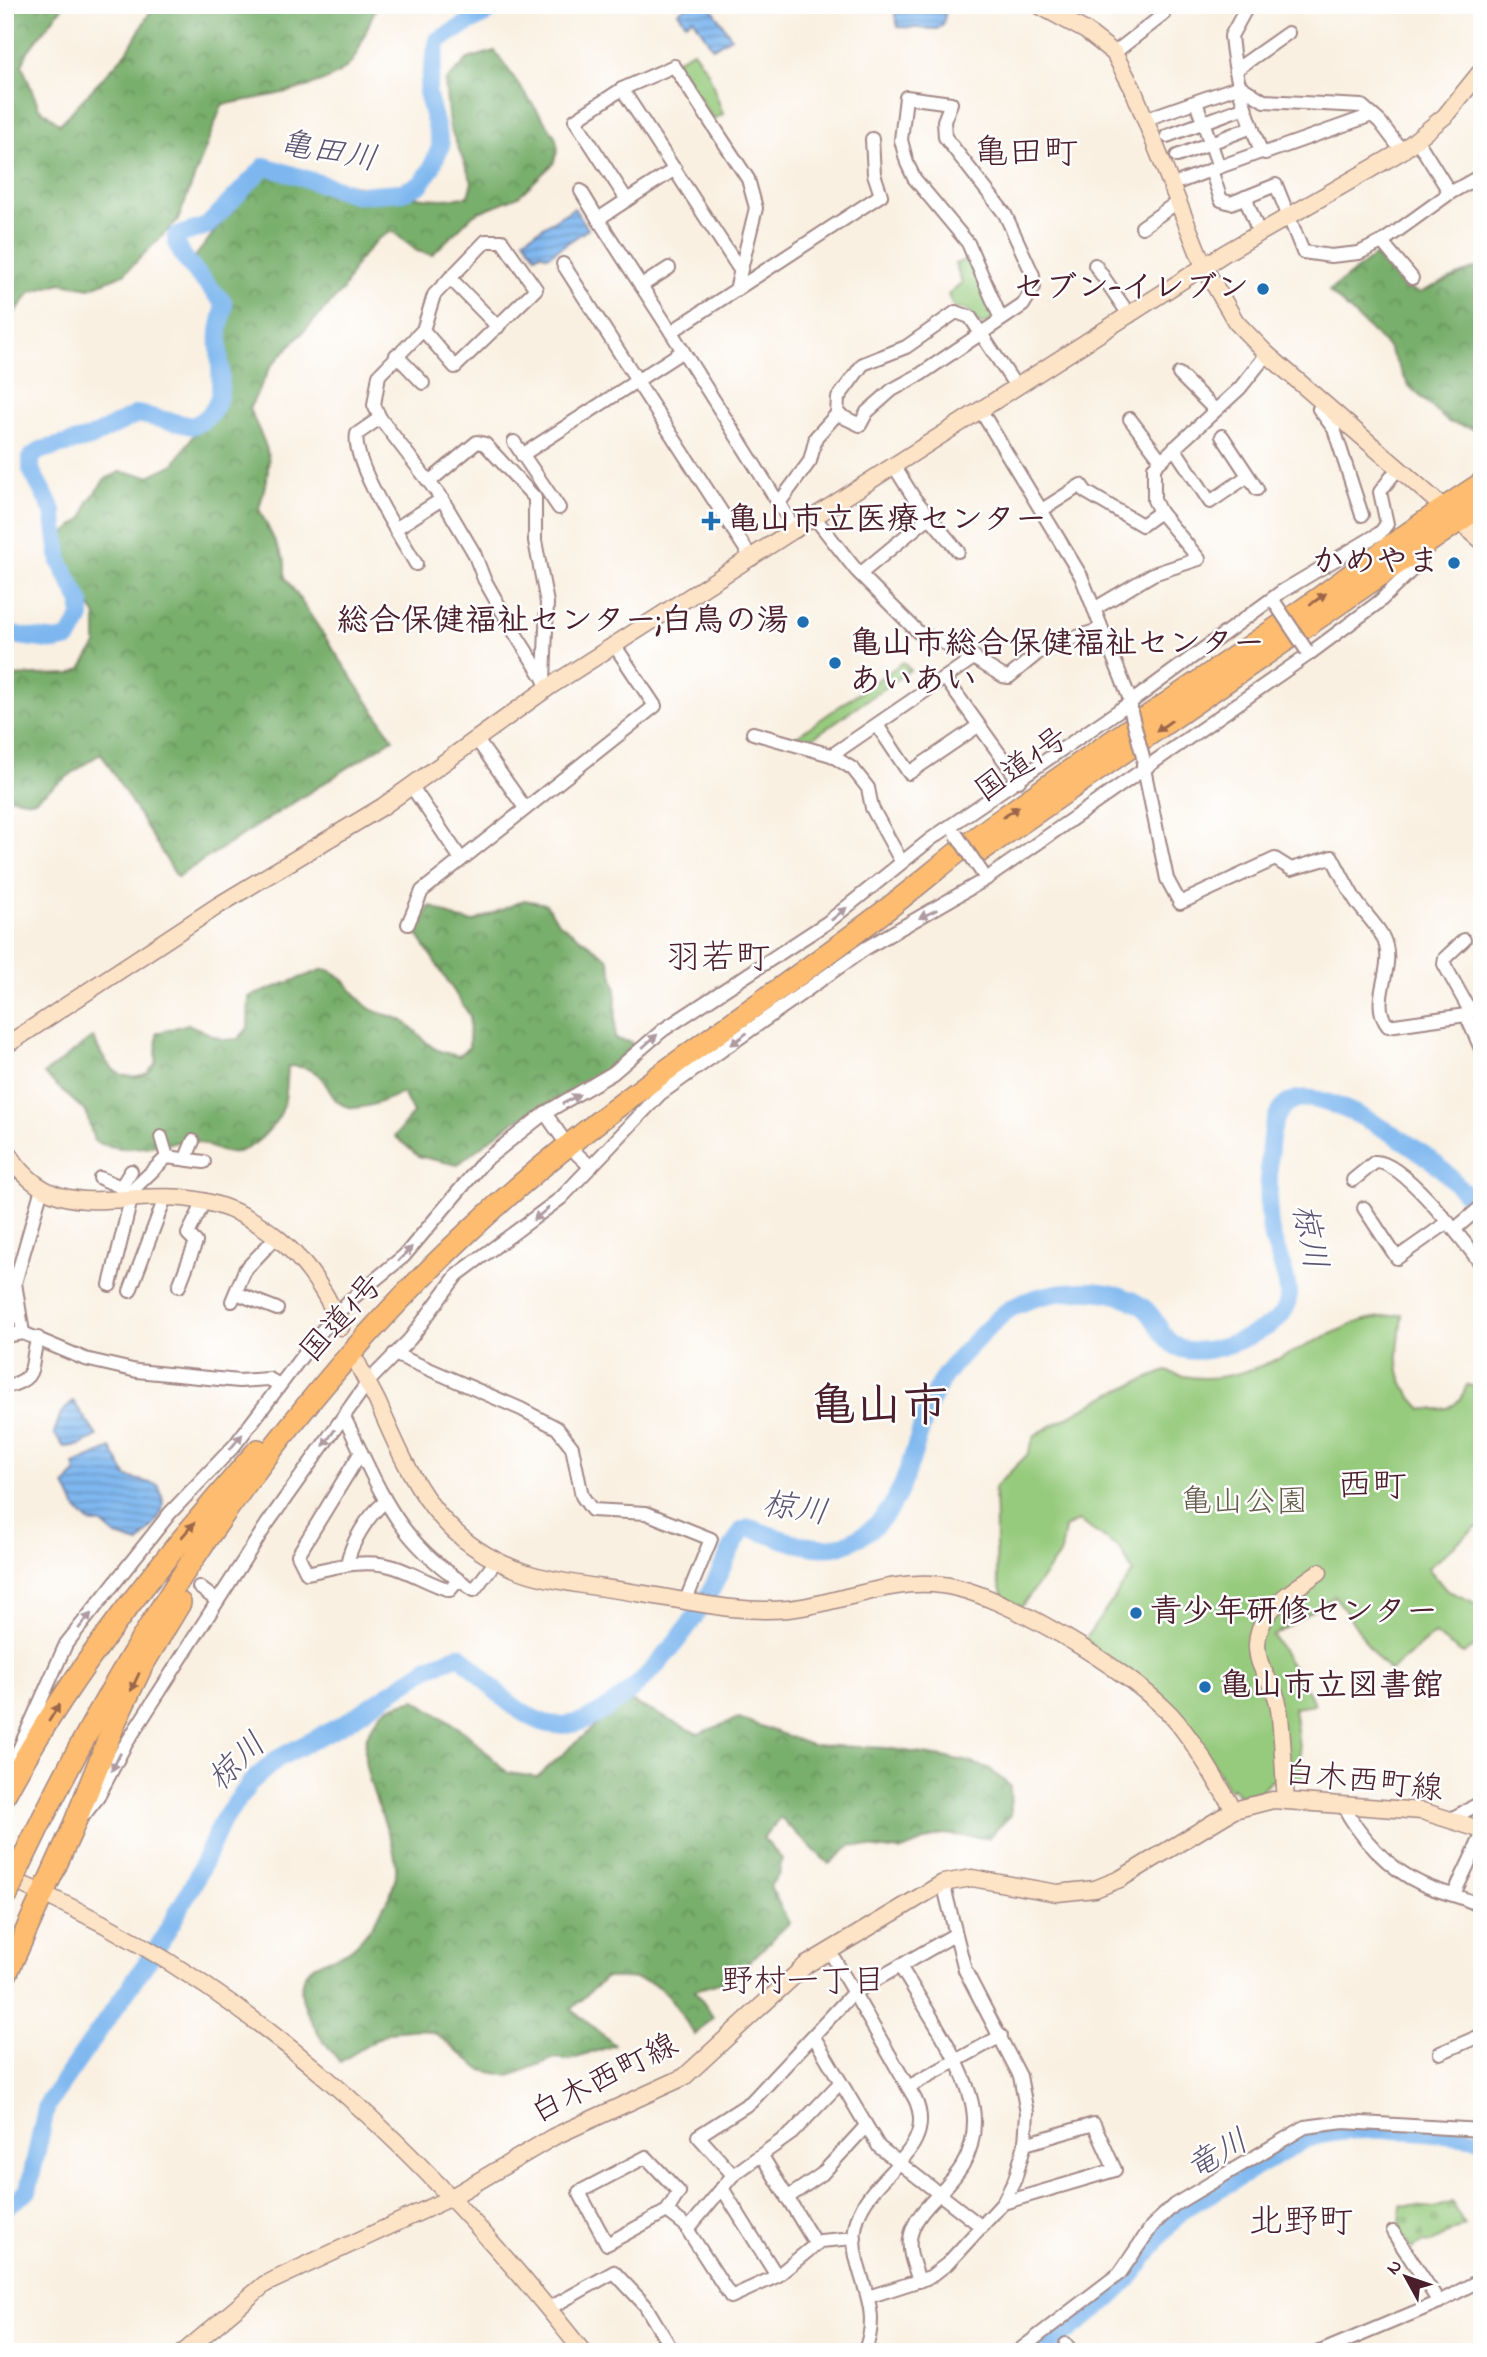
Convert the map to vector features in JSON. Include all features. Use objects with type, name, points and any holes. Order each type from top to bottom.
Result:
[{"type":"highway","name":"国道1号","points":[[880,915],[1009,833],[1417,552],[1482,483]]},
{"type":"highway","name":"国道1号","points":[[5,1898],[13,1870],[66,1769],[122,1670],[184,1572],[283,1436],[378,1325],[433,1267],[564,1149],[699,1045],[880,915],[1000,820],[1452,515],[1482,505]]},
{"type":"highway","points":[[6,1793],[78,1673],[160,1562],[336,1359],[354,1340],[378,1325]]},
{"type":"highway","points":[[5,1977],[142,1666],[189,1588],[284,1447],[283,1436]]},
{"type":"street","points":[[1038,5],[1086,31],[1114,53],[1146,119],[1203,267],[1236,322],[1267,354],[1482,541]]},
{"type":"street","points":[[1114,53],[1163,16],[1167,5]]},
{"type":"street","points":[[1242,7],[1231,39],[1239,86],[1261,152]]},
{"type":"street","points":[[1237,69],[1288,33]]},
{"type":"street","points":[[627,200],[575,120],[622,89],[674,66],[748,179],[756,208],[736,290]]},
{"type":"street","points":[[5,1046],[219,905],[412,787],[547,684],[615,646],[752,559],[1203,267],[1417,141],[1454,106],[1482,70]]},
{"type":"street","points":[[1146,119],[1239,86]]},
{"type":"street","points":[[1239,86],[1264,101],[1362,106],[1402,150]]},
{"type":"street","points":[[622,89],[740,270]]},
{"type":"street","points":[[837,414],[860,425],[867,412],[892,390],[1023,305],[1031,294],[1034,281],[1005,214],[945,137],[944,121],[951,103],[906,97],[901,140],[907,163],[915,178],[968,243],[1001,319]]},
{"type":"street","points":[[1196,102],[1210,143],[1223,202],[1231,203],[1276,185],[1303,252],[1331,256],[1359,253],[1382,242],[1450,193],[1482,174]]},
{"type":"street","points":[[1167,136],[1245,107]]},
{"type":"street","points":[[1182,181],[1372,115]]},
{"type":"street","points":[[1177,156],[1252,127]]},
{"type":"street","points":[[671,332],[881,195],[874,174],[872,139]]},
{"type":"street","points":[[1417,141],[1450,193]]},
{"type":"street","points":[[598,219],[675,169]]},
{"type":"street","points":[[581,191],[796,531]]},
{"type":"street","points":[[1245,197],[1259,233]]},
{"type":"street","points":[[1142,227],[1179,201]]},
{"type":"street","points":[[423,330],[455,367],[536,289],[502,240],[486,241],[434,295],[423,330],[379,375],[374,405],[380,418],[442,499],[474,553],[484,579],[547,684]]},
{"type":"street","points":[[1382,242],[1412,278]]},
{"type":"street","points":[[564,264],[752,559]]},
{"type":"street","points":[[1095,265],[1130,316]]},
{"type":"street","points":[[641,286],[669,268]]},
{"type":"street","points":[[450,278],[498,327]]},
{"type":"street","points":[[779,503],[810,460],[817,437],[837,414],[838,398],[863,364],[906,347],[956,312],[970,317],[1017,387]]},
{"type":"street","points":[[522,455],[683,351]]},
{"type":"street","points":[[1094,609],[1153,574],[1199,559],[1187,541],[1160,512],[1154,500],[1154,467],[1214,409],[1240,388],[1267,354]]},
{"type":"street","points":[[396,355],[423,383]]},
{"type":"street","points":[[1179,374],[1214,409]]},
{"type":"street","points":[[1324,403],[1319,408],[1334,429],[1362,515]]},
{"type":"street","points":[[981,411],[1081,576],[1131,707],[1167,878],[1180,903],[1275,859],[1291,869],[1332,858],[1354,899],[1386,944],[1388,954],[1380,1008],[1381,1017],[1388,1026],[1468,1013],[1482,1001]]},
{"type":"street","points":[[380,418],[357,434],[356,446],[382,507],[416,564]]},
{"type":"street","points":[[1130,419],[1150,449],[1161,460]]},
{"type":"street","points":[[1222,436],[1257,489]]},
{"type":"street","points":[[429,482],[477,442],[485,444],[535,498],[535,541],[548,603],[547,684]]},
{"type":"street","points":[[514,442],[559,508]]},
{"type":"street","points":[[1174,448],[1210,502],[1248,476]]},
{"type":"street","points":[[894,466],[929,517],[958,551]]},
{"type":"street","points":[[6,1793],[8,1776],[59,1654],[144,1550],[170,1513],[234,1446],[278,1384],[404,1256],[469,1175],[545,1113],[597,1084],[663,1030],[828,922],[901,861],[953,830],[1019,781],[1131,707],[1273,601],[1384,529],[1387,517],[1380,492],[1398,468]]},
{"type":"street","points":[[1042,510],[1081,485],[1087,492],[1142,524],[1160,512]]},
{"type":"street","points":[[395,529],[442,499]]},
{"type":"street","points":[[860,574],[929,517]]},
{"type":"street","points":[[815,518],[860,574],[918,632],[975,657],[993,672],[1009,677],[1044,648],[1101,629]]},
{"type":"street","points":[[71,1832],[98,1797],[124,1747],[138,1730],[216,1600],[368,1382],[425,1321],[457,1275],[530,1223],[591,1167],[660,1094],[713,1059],[792,998],[895,929],[936,911],[1143,764],[1308,653],[1379,602],[1420,562],[1417,552]]},
{"type":"street","points":[[1273,601],[1308,653]]},
{"type":"street","points":[[408,924],[422,891],[655,706],[615,646]]},
{"type":"street","points":[[832,755],[975,657]]},
{"type":"street","points":[[945,678],[1019,781]]},
{"type":"street","points":[[877,725],[909,773],[978,726]]},
{"type":"street","points":[[753,733],[832,755],[853,769],[868,788],[873,808],[901,861]]},
{"type":"street","points":[[477,740],[525,808]]},
{"type":"street","points":[[412,787],[461,859]]},
{"type":"street","points":[[953,830],[985,877]]},
{"type":"street","points":[[1464,940],[1446,958],[1444,964],[1468,1013],[1482,1051]]},
{"type":"street","points":[[545,1113],[561,1136]]},
{"type":"street","points":[[161,1137],[167,1157]]},
{"type":"street","points":[[186,1158],[193,1141]]},
{"type":"street","points":[[5,1147],[18,1166],[41,1188],[70,1200],[89,1203],[125,1195],[165,1198],[204,1202],[239,1214],[276,1236],[313,1274],[338,1321]]},
{"type":"street","points":[[578,1154],[591,1167]]},
{"type":"street","points":[[125,1195],[167,1157],[204,1162]]},
{"type":"street","points":[[1353,1180],[1376,1162],[1384,1163],[1418,1188],[1482,1265]]},
{"type":"street","points":[[5,1178],[18,1166]]},
{"type":"street","points":[[110,1285],[131,1171]]},
{"type":"street","points":[[100,1178],[125,1195]]},
{"type":"street","points":[[23,1333],[15,1283],[41,1188]]},
{"type":"street","points":[[130,1291],[165,1198]]},
{"type":"street","points":[[179,1286],[196,1242],[188,1234],[204,1202]]},
{"type":"street","points":[[1364,1208],[1397,1258],[1482,1206]]},
{"type":"street","points":[[276,1236],[245,1270],[234,1297],[277,1310]]},
{"type":"street","points":[[5,1336],[23,1333],[85,1359],[137,1371],[239,1381],[269,1379],[278,1384]]},
{"type":"street","points":[[5,1387],[24,1381],[31,1374],[38,1338]]},
{"type":"street","points":[[394,1354],[521,1409],[557,1428],[572,1447],[582,1496],[592,1510],[646,1513],[711,1539],[689,1601]]},
{"type":"street","points":[[358,1364],[409,1471],[430,1506],[457,1535],[496,1561],[542,1577],[754,1610],[791,1609],[878,1589],[915,1584],[944,1585],[979,1595],[1082,1649],[1143,1689],[1181,1727],[1234,1810]]},
{"type":"street","points":[[344,1417],[385,1502],[411,1541],[437,1566],[474,1590],[496,1561]]},
{"type":"street","points":[[361,1452],[298,1555],[307,1573],[347,1564],[394,1567],[450,1590],[458,1580]]},
{"type":"street","points":[[347,1564],[349,1552],[376,1508],[385,1502]]},
{"type":"street","points":[[144,1550],[156,1557]]},
{"type":"street","points":[[1286,1800],[1278,1701],[1261,1663],[1258,1639],[1266,1615],[1274,1605],[1319,1572]]},
{"type":"street","points":[[199,1587],[216,1600]]},
{"type":"street","name":"白木西町線","points":[[184,2352],[265,2284],[450,2198],[553,2137],[684,2077],[788,1979],[829,1950],[943,1883],[972,1878],[1057,1893],[1095,1889],[1120,1879],[1234,1810],[1257,1803],[1286,1800],[1422,1811],[1451,1819],[1482,1833]]},
{"type":"street","points":[[1451,1819],[1482,1802]]},
{"type":"street","points":[[1343,1805],[1352,1823],[1395,1868],[1422,1885],[1454,1894],[1482,1907]]},
{"type":"street","points":[[1454,1894],[1482,1833]]},
{"type":"street","points":[[13,1870],[42,1892],[175,1966],[292,2046],[406,2148],[583,2352]]},
{"type":"street","points":[[868,2297],[919,2281],[947,2264],[1003,2203],[1015,2179],[1025,2144],[1027,2113],[1023,2087],[1001,2036],[977,1998],[954,1936],[943,1883]]},
{"type":"street","points":[[733,2175],[698,2136],[751,2102],[853,1993],[954,1936]]},
{"type":"street","points":[[829,1950],[920,2111],[920,2130],[914,2145],[865,2201],[857,2220],[855,2238],[858,2264],[873,2324],[864,2352]]},
{"type":"street","points":[[900,1966],[955,2062],[972,2099],[973,2140],[962,2169],[916,2223],[910,2238],[919,2281]]},
{"type":"street","points":[[1440,2053],[1482,2035]]},
{"type":"street","points":[[908,2087],[1001,2036]]},
{"type":"street","points":[[814,2037],[879,2147],[982,2227]]},
{"type":"street","points":[[689,2228],[733,2175],[792,2133],[840,2083]]},
{"type":"street","points":[[1017,2352],[1120,2273],[1152,2226],[1174,2205],[1305,2127],[1344,2122],[1482,2130]]},
{"type":"street","points":[[1003,2203],[1115,2170],[1094,2124],[1025,2144]]},
{"type":"street","points":[[787,2198],[822,2174],[866,2126]]},
{"type":"street","points":[[762,2156],[815,2243]]},
{"type":"street","points":[[646,2157],[679,2192],[667,2211],[607,2244],[579,2192],[646,2157]]},
{"type":"street","points":[[722,2188],[777,2276]]},
{"type":"street","points":[[667,2211],[689,2228],[731,2297],[777,2276],[815,2243],[855,2238]]},
{"type":"street","points":[[1393,2232],[1439,2301]]},
{"type":"street","points":[[555,2305],[614,2272],[645,2305],[673,2352]]},
{"type":"street","points":[[1320,2352],[1439,2301],[1482,2279]]},
{"type":"green space","points":[[5,5],[64,5],[28,51],[22,65],[39,108],[60,124],[127,52],[154,5],[378,5],[353,60],[329,79],[293,91],[222,105],[178,220],[124,274],[90,288],[61,283],[31,292],[5,325]]},
{"type":"green space","points":[[495,51],[555,136],[558,149],[553,164],[519,196],[474,214],[432,255],[417,251],[392,231],[378,239],[357,262],[343,290],[271,366],[249,409],[263,438],[268,457],[267,477],[259,509],[285,562],[285,577],[393,739],[177,877],[101,753],[33,801],[5,797],[5,676],[71,674],[81,669],[96,645],[96,616],[63,566],[62,536],[84,517],[88,502],[105,479],[120,472],[149,476],[174,464],[215,403],[221,312],[194,258],[268,163],[397,194],[448,199],[468,196],[472,182],[449,125],[445,82],[468,59]]},
{"type":"green space","points":[[693,51],[708,72],[723,114],[713,119],[675,61]]},
{"type":"green space","points":[[1382,250],[1406,288],[1419,293],[1475,268],[1482,273],[1482,431],[1448,422],[1409,386],[1388,347],[1329,291]]},
{"type":"green space","points":[[969,258],[994,315],[993,320],[981,325],[968,310],[954,308],[948,295],[962,283],[955,264]]},
{"type":"green space","points":[[903,662],[910,670],[808,741],[794,738]]},
{"type":"green space","points":[[524,900],[546,904],[558,922],[608,958],[616,988],[615,1039],[631,1042],[633,1047],[590,1081],[511,1123],[457,1165],[418,1156],[395,1136],[413,1113],[403,1093],[369,1106],[349,1107],[334,1098],[321,1077],[303,1068],[288,1066],[284,1104],[269,1130],[253,1145],[234,1152],[220,1151],[194,1141],[118,1148],[94,1141],[86,1112],[44,1074],[93,1037],[101,1055],[120,1074],[137,1076],[148,1073],[156,1062],[157,1033],[188,1024],[223,1040],[238,1039],[248,1028],[249,997],[324,969],[338,975],[369,1008],[405,1022],[433,1048],[459,1056],[469,1047],[470,1016],[413,928],[431,906],[458,919],[473,922]]},
{"type":"green space","name":"亀山公園","points":[[1402,1314],[1398,1354],[1400,1376],[1404,1386],[1422,1409],[1450,1407],[1460,1399],[1467,1385],[1482,1388],[1482,1527],[1476,1527],[1428,1568],[1446,1590],[1482,1606],[1482,1642],[1463,1654],[1434,1634],[1390,1671],[1375,1655],[1335,1596],[1273,1636],[1315,1704],[1294,1707],[1303,1780],[1271,1781],[1259,1792],[1240,1796],[1233,1788],[1229,1790],[1206,1752],[1083,1642],[1133,1572],[1120,1549],[1079,1521],[1065,1528],[1061,1552],[1021,1607],[1016,1605],[1003,1595],[999,1585],[994,1488],[1027,1455],[1035,1435],[1110,1394],[1166,1371],[1191,1377],[1240,1373],[1359,1322]]},
{"type":"green space","points":[[416,1700],[466,1733],[508,1773],[537,1777],[620,1704],[633,1702],[698,1734],[739,1718],[811,1745],[886,1748],[961,1760],[988,1768],[1010,1786],[1011,1815],[988,1838],[941,1834],[900,1851],[852,1845],[829,1864],[780,1818],[763,1838],[782,1859],[779,1874],[770,1886],[789,1923],[732,1979],[695,1990],[713,2017],[695,2035],[677,2007],[661,1989],[640,1979],[605,1978],[571,2009],[615,2045],[570,2060],[555,2058],[510,2076],[481,2070],[435,2033],[420,2029],[389,2032],[340,2062],[320,2036],[308,2014],[302,1982],[315,1965],[349,1950],[356,1944],[371,1927],[390,1893],[396,1874],[395,1856],[368,1775],[365,1756],[367,1738],[386,1709]]},
{"type":"green space","points":[[1452,2202],[1464,2225],[1432,2243],[1423,2242],[1412,2249],[1400,2231],[1401,2205],[1435,2208]]},
{"type":"water","points":[[689,5],[710,5],[731,37],[713,48],[693,18],[686,23],[678,12]]},
{"type":"water","points":[[893,5],[947,5],[943,24],[937,29],[898,27]]},
{"type":"water","points":[[574,208],[588,229],[548,256],[540,253],[536,256],[524,239]]},
{"type":"water","points":[[73,1401],[97,1436],[81,1445],[64,1447],[54,1433],[61,1413]]},
{"type":"water","points":[[111,1448],[127,1477],[158,1485],[162,1495],[160,1516],[139,1543],[116,1536],[102,1524],[89,1522],[75,1507],[65,1485],[76,1472],[74,1464]]},
{"type":"waterway","name":"亀田川","points":[[5,634],[56,641],[69,638],[81,617],[81,603],[60,562],[53,511],[31,470],[31,457],[41,450],[90,438],[137,414],[192,426],[205,419],[219,398],[219,332],[224,304],[187,261],[176,236],[207,226],[265,166],[357,195],[402,192],[420,185],[431,169],[441,145],[427,92],[438,40],[483,15],[494,5]]},
{"type":"waterway","name":"椋川","points":[[5,2207],[28,2191],[47,2105],[161,1942],[195,1881],[223,1820],[251,1782],[277,1759],[347,1722],[429,1667],[460,1655],[498,1693],[518,1709],[542,1722],[566,1725],[590,1718],[615,1703],[662,1660],[698,1612],[742,1531],[750,1528],[802,1545],[834,1547],[861,1536],[879,1522],[893,1504],[903,1484],[925,1417],[945,1375],[995,1321],[1024,1302],[1077,1291],[1114,1294],[1144,1308],[1170,1342],[1192,1351],[1225,1346],[1270,1325],[1282,1314],[1288,1298],[1287,1284],[1270,1224],[1270,1144],[1274,1123],[1282,1109],[1292,1101],[1306,1098],[1323,1101],[1379,1126],[1431,1160],[1482,1208]]},
{"type":"waterway","name":"竜川","points":[[1038,2352],[1086,2318],[1120,2288],[1184,2209],[1306,2139],[1326,2134],[1370,2130],[1416,2131],[1482,2139]]},
{"type":"place","name":"セブン-イレブン","points":[[1263,289]]},
{"type":"place","name":"亀山市立医療センター","points":[[711,521]]},
{"type":"place","name":"かめやま","points":[[1454,563]]},
{"type":"place","name":"総合保健福祉センター;白鳥の湯","points":[[803,622]]},
{"type":"place","name":"亀山市総合保健福祉センター あいあい","points":[[835,663]]},
{"type":"place","name":"青少年研修センター","points":[[1136,1613]]},
{"type":"place","name":"亀山市立図書館","points":[[1205,1687]]},
{"type":"district","name":"亀田町","points":[[1026,154]]},
{"type":"district","name":"羽若町","points":[[718,959]]},
{"type":"district","name":"亀山市","points":[[879,1408]]},
{"type":"district","name":"西町","points":[[1372,1487]]},
{"type":"district","name":"野村一丁目","points":[[803,1983]]},
{"type":"district","name":"北野町","points":[[1301,2223]]}]
